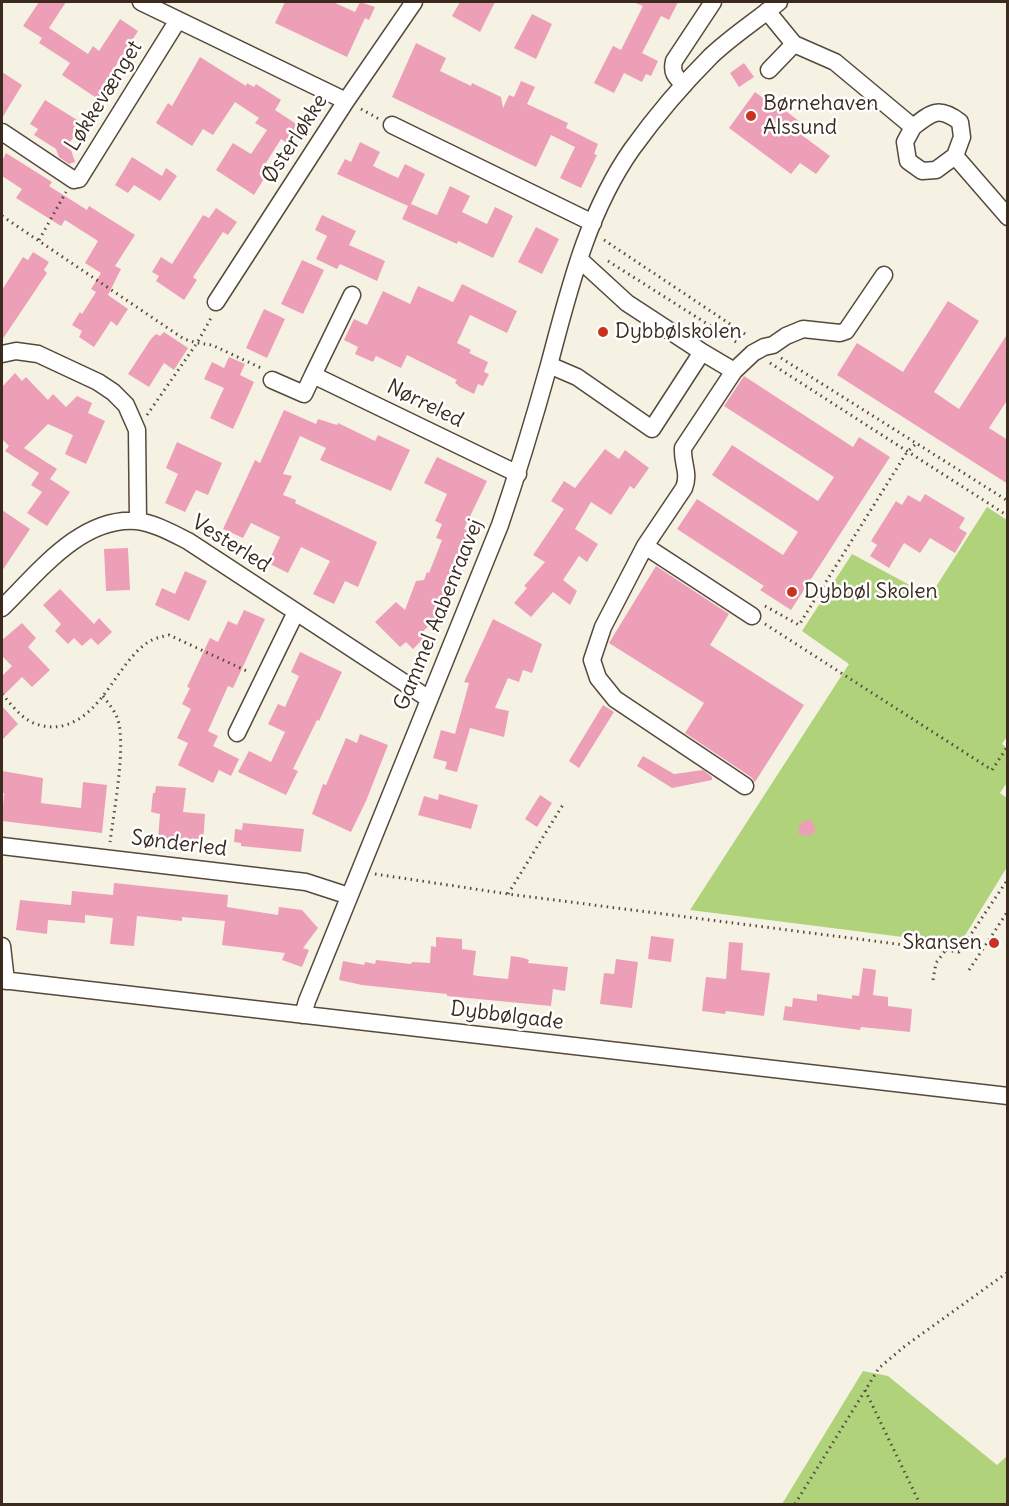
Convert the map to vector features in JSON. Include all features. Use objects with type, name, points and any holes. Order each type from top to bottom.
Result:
[{"type":"street","points":[[141,2],[346,101]]},
{"type":"street","name":"Østerløkke","points":[[216,302],[346,101],[414,2]]},
{"type":"street","points":[[684,85],[674,75],[672,69],[674,61],[713,2]]},
{"type":"street","points":[[773,6],[794,44],[835,62],[913,127]]},
{"type":"street","name":"Gammel Aabenraavej","points":[[303,1016],[307,1000],[500,525],[518,474],[568,290],[590,229],[609,189],[632,150],[684,85],[713,55],[773,6]]},
{"type":"street","name":"Løkkevænget","points":[[2,132],[74,180],[78,179],[178,20]]},
{"type":"street","points":[[769,70],[794,44]]},
{"type":"street","points":[[932,112],[948,113],[960,122],[962,137],[955,156],[936,170],[922,171],[908,161],[905,142],[913,127],[932,112]]},
{"type":"street","points":[[392,125],[590,229]]},
{"type":"street","points":[[955,156],[1008,217]]},
{"type":"street","points":[[579,259],[627,303],[734,371]]},
{"type":"street","points":[[745,786],[615,699],[598,678],[592,660],[603,627],[645,546],[684,488],[687,479],[682,459],[683,448],[734,371],[753,353],[802,329],[840,333],[846,331],[884,275]]},
{"type":"street","points":[[272,380],[304,394],[351,295]]},
{"type":"street","points":[[2,354],[16,351],[38,354],[98,382],[126,405],[137,430],[138,521]]},
{"type":"street","points":[[549,365],[576,377],[652,429],[702,352]]},
{"type":"street","name":"Nørreled","points":[[313,375],[518,474]]},
{"type":"street","name":"Vesterled","points":[[2,608],[73,540],[93,528],[111,522],[138,521],[163,529],[188,541],[429,699]]},
{"type":"street","points":[[645,546],[752,616]]},
{"type":"street","points":[[237,734],[296,612]]},
{"type":"street","name":"Sønderled","points":[[2,846],[306,882],[349,896]]},
{"type":"street","points":[[2,946],[4,980]]},
{"type":"street","name":"Dybbølgade","points":[[4,980],[1008,1096]]},
{"type":"path","points":[[346,101],[392,125]]},
{"type":"path","points":[[39,240],[74,180]]},
{"type":"path","points":[[2,216],[184,339],[212,345],[265,370],[272,380]]},
{"type":"path","points":[[590,229],[764,347],[1008,501]]},
{"type":"path","points":[[137,430],[209,324],[216,302]]},
{"type":"path","points":[[917,443],[907,452],[799,625],[760,603],[752,616],[992,770],[1008,746]]},
{"type":"path","points":[[907,452],[1008,516]]},
{"type":"path","points":[[2,694],[29,721],[47,727],[63,726],[83,717],[144,645],[158,637],[169,635],[264,679]]},
{"type":"path","points":[[103,696],[118,721],[121,745],[109,859]]},
{"type":"path","points":[[508,894],[564,803]]},
{"type":"path","points":[[359,871],[508,894],[959,952],[1008,879]]},
{"type":"path","points":[[969,970],[1008,911]]},
{"type":"path","points":[[969,939],[982,948]]},
{"type":"path","points":[[933,980],[936,963],[946,950]]},
{"type":"path","points":[[795,1504],[879,1368],[905,1346],[1008,1272]]},
{"type":"path","points":[[865,1390],[920,1504]]},
{"type":"green space","points":[[987,507],[1007,520],[1008,735],[1002,744],[1007,748],[1008,781],[1000,793],[1007,798],[1007,867],[961,942],[958,944],[690,910],[849,664],[802,631],[852,554],[930,596]]},
{"type":"green space","points":[[863,1371],[888,1376],[997,1465],[1007,1456],[1007,1504],[782,1504]]},
{"type":"building","points":[[39,2],[66,2],[49,28],[88,54],[93,46],[99,51],[120,19],[138,31],[108,78],[111,80],[98,99],[62,75],[70,63],[39,43],[42,38],[23,26]]},
{"type":"building","points":[[285,2],[333,2],[355,12],[360,2],[375,7],[369,20],[365,18],[347,57],[275,23]]},
{"type":"building","points":[[460,2],[495,2],[480,32],[452,16]]},
{"type":"building","points":[[633,2],[678,2],[669,20],[661,16],[642,53],[658,61],[651,76],[646,74],[642,82],[624,73],[614,93],[594,83],[613,46],[621,50],[643,6]]},
{"type":"building","points":[[532,14],[552,24],[536,59],[514,48]]},
{"type":"building","points":[[416,43],[446,58],[440,71],[501,97],[503,108],[509,95],[514,97],[521,81],[535,87],[527,104],[568,123],[566,128],[598,144],[594,154],[597,155],[581,188],[560,178],[575,147],[551,135],[536,167],[392,97]]},
{"type":"building","points":[[200,57],[246,86],[247,83],[254,87],[256,84],[281,100],[275,110],[298,125],[287,143],[281,139],[259,174],[265,177],[254,195],[216,170],[233,143],[251,154],[267,130],[255,123],[259,118],[235,102],[213,135],[203,129],[192,146],[156,123],[168,103],[172,106]]},
{"type":"building","points":[[744,63],[754,77],[739,87],[730,73]]},
{"type":"building","points":[[2,72],[22,85],[2,118]]},
{"type":"building","points":[[755,92],[800,122],[799,133],[830,156],[816,174],[800,163],[791,174],[729,128]]},
{"type":"building","points":[[45,100],[82,123],[69,144],[75,162],[69,164],[59,157],[56,149],[34,135],[38,129],[30,124]]},
{"type":"building","points":[[360,142],[380,152],[373,166],[398,178],[405,164],[425,174],[411,204],[437,215],[450,186],[470,196],[462,212],[487,224],[495,207],[513,216],[493,258],[458,241],[457,244],[402,219],[408,206],[337,174],[345,159],[351,162]]},
{"type":"building","points":[[6,153],[52,182],[49,186],[87,210],[89,206],[135,235],[115,266],[121,269],[108,295],[128,309],[117,326],[111,321],[94,347],[79,337],[82,331],[72,325],[96,292],[91,289],[101,273],[85,263],[98,241],[65,220],[61,226],[16,198],[22,189],[2,176],[2,161]]},
{"type":"building","points":[[132,157],[162,176],[166,168],[177,176],[160,201],[134,185],[128,193],[115,185]]},
{"type":"building","points":[[216,208],[237,222],[228,235],[223,232],[193,277],[197,280],[184,300],[156,281],[159,276],[152,272],[161,257],[172,264],[203,215],[209,218]]},
{"type":"building","points":[[322,215],[356,231],[349,245],[385,261],[377,281],[340,264],[337,269],[316,259],[327,236],[315,230]]},
{"type":"building","points":[[536,227],[559,239],[542,274],[518,262]]},
{"type":"building","points":[[33,252],[49,262],[44,270],[47,273],[2,340],[2,290],[23,257],[28,260]]},
{"type":"building","points":[[302,260],[324,270],[303,314],[281,304]]},
{"type":"building","points":[[462,284],[517,311],[507,333],[470,315],[457,343],[471,350],[469,353],[488,362],[484,372],[489,374],[483,386],[478,384],[474,394],[458,386],[455,383],[457,380],[407,355],[401,368],[376,356],[373,362],[355,354],[358,347],[344,340],[354,319],[367,325],[383,291],[410,304],[418,286],[453,302]]},
{"type":"building","points":[[948,301],[979,321],[934,392],[959,409],[1008,333],[1008,399],[989,428],[1008,440],[1008,484],[837,375],[857,343],[903,372]]},
{"type":"building","points":[[264,309],[285,319],[267,358],[246,348]]},
{"type":"building","points":[[164,332],[188,348],[174,370],[164,363],[149,387],[128,374],[151,339],[156,334],[160,336]]},
{"type":"building","points":[[229,357],[245,364],[240,375],[254,382],[233,429],[210,418],[224,388],[204,379],[212,362],[224,368]]},
{"type":"building","points":[[15,373],[22,381],[26,377],[48,400],[53,394],[66,407],[77,396],[92,403],[88,413],[105,421],[86,464],[65,454],[73,435],[48,424],[24,448],[57,469],[50,479],[70,492],[47,526],[27,513],[42,492],[31,485],[39,473],[5,451],[9,446],[2,439],[2,387]]},
{"type":"building","points":[[744,376],[853,447],[859,437],[890,457],[791,610],[760,590],[764,586],[677,529],[697,499],[783,555],[798,532],[712,475],[732,445],[818,501],[834,477],[724,406]]},
{"type":"building","points":[[284,410],[316,424],[318,419],[337,425],[338,423],[375,441],[378,435],[410,450],[391,491],[320,460],[326,448],[300,436],[283,474],[292,476],[283,495],[377,542],[358,587],[345,581],[334,604],[313,594],[330,561],[301,547],[288,573],[268,563],[280,537],[251,523],[243,538],[223,529],[255,460],[260,463]]},
{"type":"building","points":[[177,442],[222,463],[208,495],[196,490],[185,512],[165,503],[178,474],[166,468]]},
{"type":"building","points":[[605,449],[619,459],[625,450],[649,468],[634,489],[630,486],[611,515],[591,502],[575,529],[598,544],[587,562],[579,556],[563,580],[577,591],[570,605],[553,592],[531,617],[514,603],[527,588],[524,586],[545,562],[533,555],[564,509],[551,501],[564,481],[575,488]]},
{"type":"building","points":[[437,457],[487,481],[464,529],[470,531],[433,622],[420,634],[424,638],[413,649],[406,642],[400,647],[375,622],[396,602],[405,610],[416,581],[424,580],[427,572],[429,573],[442,540],[436,538],[442,524],[435,521],[447,494],[424,483]]},
{"type":"building","points":[[925,494],[965,518],[959,528],[967,533],[955,553],[930,538],[920,553],[904,543],[889,568],[870,556],[877,545],[871,541],[896,501],[902,505],[908,495],[920,502]]},
{"type":"building","points":[[2,510],[30,529],[2,571]]},
{"type":"building","points":[[128,548],[130,590],[106,591],[104,549]]},
{"type":"building","points":[[656,566],[729,614],[710,645],[804,705],[755,782],[751,777],[685,733],[704,703],[609,643]]},
{"type":"building","points":[[185,571],[207,581],[189,621],[155,605],[162,588],[175,594]]},
{"type":"building","points":[[60,589],[94,624],[99,618],[112,632],[98,645],[91,638],[82,646],[74,638],[68,644],[55,631],[61,624],[43,605]]},
{"type":"building","points":[[244,610],[265,619],[233,688],[228,686],[208,731],[218,736],[213,746],[239,759],[231,776],[219,770],[213,783],[178,765],[188,743],[177,738],[191,709],[182,704],[190,688],[187,687],[210,638],[218,642],[228,621],[237,625]]},
{"type":"building","points":[[493,619],[542,644],[532,673],[523,670],[519,682],[508,678],[495,708],[509,711],[504,737],[470,728],[457,772],[445,769],[447,762],[433,758],[441,730],[455,734],[469,683],[464,682]]},
{"type":"building","points":[[22,623],[36,638],[28,647],[50,670],[32,687],[22,677],[2,697],[2,676],[12,666],[2,656],[2,640]]},
{"type":"building","points":[[300,652],[342,672],[293,769],[298,771],[286,795],[238,772],[249,751],[271,762],[285,732],[268,724],[278,704],[285,707],[299,676],[291,672]]},
{"type":"building","points":[[603,705],[614,712],[579,768],[569,761]]},
{"type":"building","points":[[2,706],[18,724],[2,740]]},
{"type":"building","points":[[360,734],[388,745],[351,832],[312,814],[323,784],[326,785],[346,738],[357,743]]},
{"type":"building","points":[[643,756],[674,774],[703,770],[712,777],[712,780],[672,788],[637,766]]},
{"type":"building","points":[[2,771],[43,778],[41,803],[81,808],[83,782],[107,785],[102,833],[2,821],[4,793],[2,793]]},
{"type":"building","points":[[156,786],[186,788],[183,812],[205,814],[203,844],[158,839],[160,814],[151,812]]},
{"type":"building","points":[[439,794],[478,805],[471,829],[418,815],[424,796],[438,800]]},
{"type":"building","points":[[540,795],[552,803],[537,827],[525,819]]},
{"type":"building","points":[[806,820],[812,821],[815,827],[814,833],[809,836],[798,834],[800,824]]},
{"type":"building","points":[[243,823],[304,829],[301,852],[241,846],[241,843],[234,842],[235,829],[242,830]]},
{"type":"building","points":[[114,883],[228,895],[227,907],[278,915],[279,907],[302,910],[318,928],[303,948],[309,950],[302,967],[282,960],[285,953],[222,945],[225,921],[182,917],[182,921],[137,916],[134,946],[110,944],[113,918],[85,915],[85,923],[48,920],[47,934],[16,930],[20,900],[71,905],[72,891],[113,895]]},
{"type":"building","points":[[651,936],[674,939],[671,962],[648,959]]},
{"type":"building","points":[[436,937],[462,939],[462,949],[476,951],[473,975],[508,979],[511,956],[529,960],[528,963],[568,967],[565,991],[553,989],[551,1006],[447,996],[447,994],[362,985],[339,980],[343,961],[364,965],[365,962],[375,964],[376,960],[411,964],[412,962],[430,963],[431,946],[436,947]]},
{"type":"building","points":[[729,942],[743,943],[741,970],[770,973],[764,1016],[726,1011],[725,1014],[702,1011],[706,977],[726,979]]},
{"type":"building","points":[[616,959],[638,962],[632,1008],[600,1004],[604,973],[614,974]]},
{"type":"building","points":[[863,968],[876,970],[873,995],[888,997],[888,1006],[912,1009],[910,1032],[861,1027],[860,1030],[783,1020],[785,1006],[792,1007],[793,998],[817,1001],[817,994],[852,999],[852,995],[859,996]]},
{"type":"place","name":"Børnehaven Alssund","points":[[751,116]]},
{"type":"place","name":"Dybbølskolen","points":[[603,332]]},
{"type":"place","name":"Dybbøl Skolen","points":[[792,592]]},
{"type":"place","name":"Skansen","points":[[994,943]]}]
